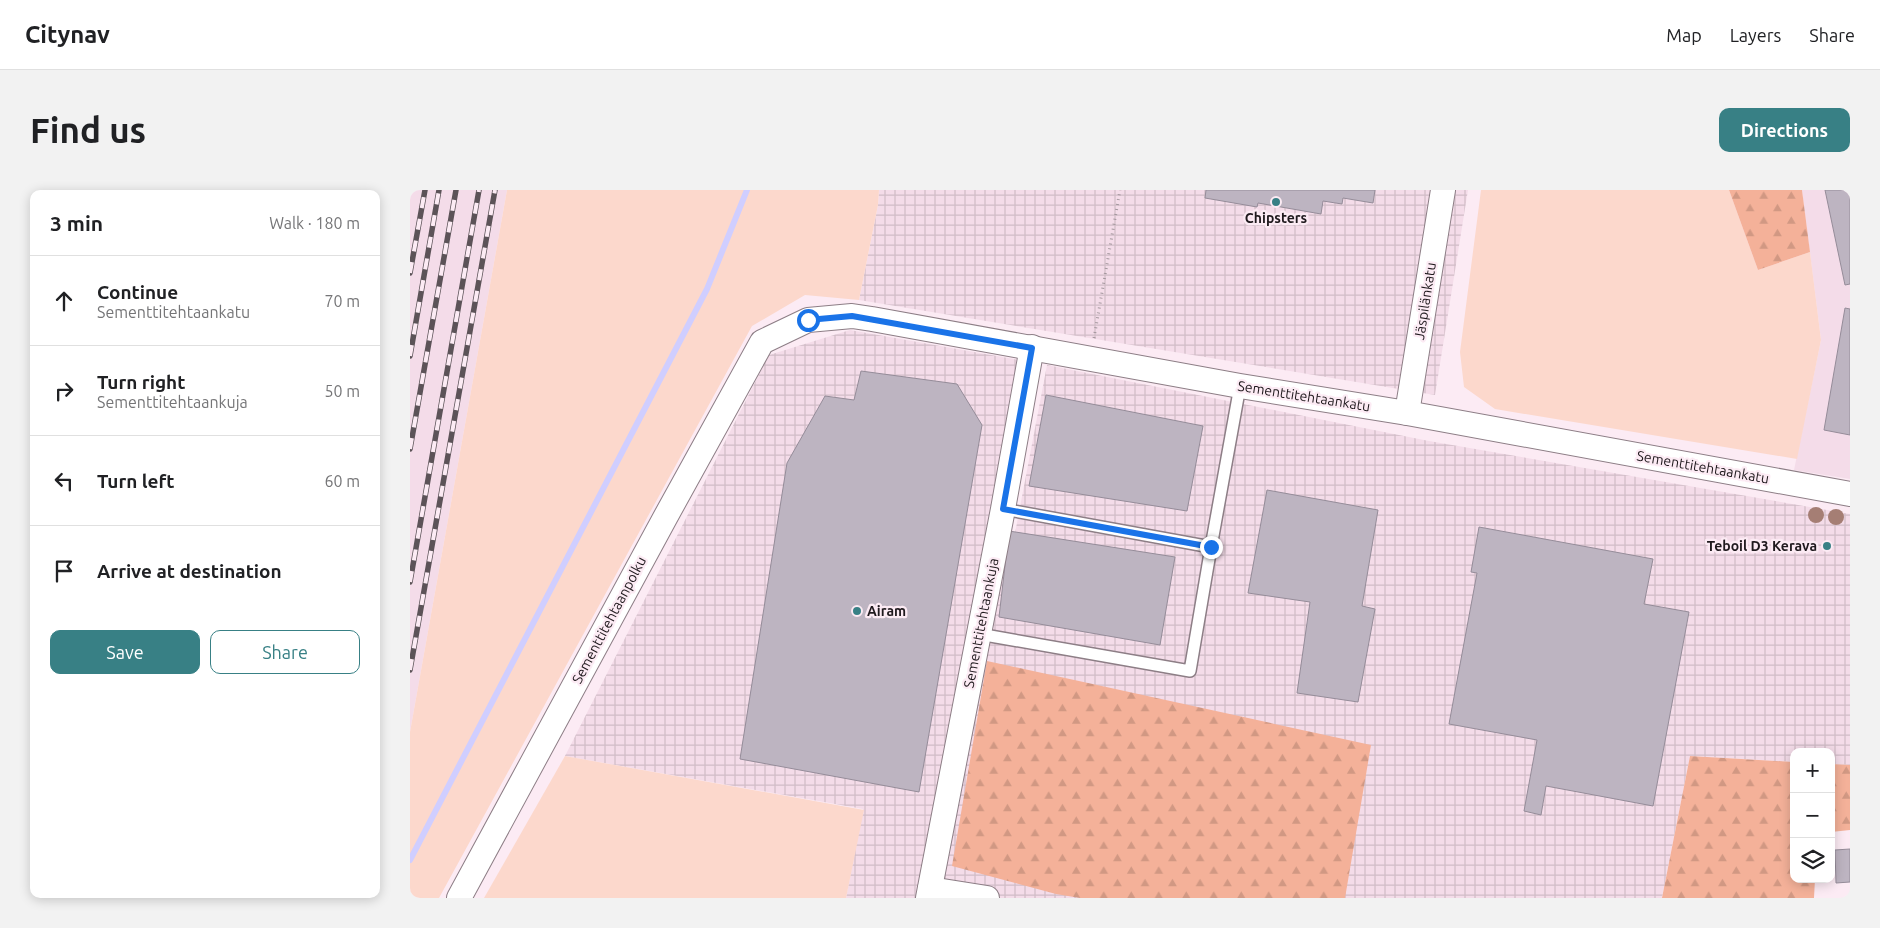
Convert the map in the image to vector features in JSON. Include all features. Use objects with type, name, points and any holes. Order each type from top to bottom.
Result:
[{"type":"street","name":"Jäspilänkatu","points":[[1407,413],[1443,190]]},
{"type":"street","name":"Sementtitehtaankatu","points":[[762,342],[808,320],[852,316],[1240,386],[1407,413],[1850,494]]},
{"type":"street","name":"Sementtitehtaanpolku","points":[[458,898],[762,342]]},
{"type":"street","name":"Sementtitehtaankuja","points":[[929,893],[1032,348]]},
{"type":"street","points":[[929,893],[987,898]]},
{"type":"lane","points":[[979,634],[1190,671],[1240,386]]},
{"type":"lane","points":[[1003,509],[1211,547]]},
{"type":"path","points":[[1090,358],[1120,190]]},
{"type":"shaded area","points":[[411,190],[507,190],[410,732],[410,195]]},
{"type":"shaded area","points":[[507,190],[879,190],[878,205],[859,300],[805,295],[752,326],[439,898],[410,898],[410,732]]},
{"type":"shaded area","points":[[879,190],[1468,190],[1435,395],[859,300],[878,205]]},
{"type":"shaded area","points":[[1481,190],[1729,190],[1758,270],[1810,252],[1821,340],[1797,459],[1495,409],[1464,387],[1460,352]]},
{"type":"shaded area","points":[[1802,190],[1850,190],[1850,479],[1794,470],[1821,340]]},
{"type":"shaded area","points":[[850,330],[1020,360],[975,655],[986,661],[1009,531],[1001,607],[1047,365],[1429,441],[1850,514],[1850,765],[1835,764],[1835,748],[1790,748],[1790,762],[1690,756],[1662,898],[846,898],[863,809],[565,756],[769,355]]},
{"type":"shaded area","points":[[565,756],[864,810],[846,898],[484,898]]},
{"type":"green space","points":[[1729,190],[1802,190],[1810,252],[1758,270]]},
{"type":"green space","points":[[987,661],[1371,745],[1345,898],[1080,898],[1056,894],[952,866]]},
{"type":"green space","points":[[1690,756],[1790,762],[1790,883],[1815,883],[1814,898],[1662,898]]},
{"type":"green space","points":[[1835,764],[1850,765],[1850,830],[1835,832]]},
{"type":"building","name":"Chipsters","points":[[1206,190],[1375,190],[1373,203],[1343,198],[1342,204],[1323,201],[1321,214],[1258,203],[1257,207],[1205,198]]},
{"type":"building","points":[[1825,190],[1850,190],[1850,284],[1845,285]]},
{"type":"building","points":[[1845,308],[1850,309],[1850,435],[1824,430]]},
{"type":"building","name":"Airam","points":[[861,371],[957,384],[982,425],[919,792],[740,759],[787,463],[825,396],[854,400]]},
{"type":"building","points":[[1046,395],[1203,426],[1187,511],[1029,486]]},
{"type":"building","points":[[1267,490],[1378,510],[1362,606],[1375,609],[1358,702],[1297,693],[1310,602],[1248,593]]},
{"type":"building","points":[[1479,527],[1653,559],[1644,604],[1689,612],[1653,806],[1546,786],[1541,815],[1524,811],[1537,740],[1449,724],[1477,573],[1471,572]]},
{"type":"building","points":[[1009,531],[1175,557],[1160,645],[999,617]]},
{"type":"building","points":[[1850,849],[1850,882],[1836,883],[1835,850]]},
{"type":"waterway","points":[[410,860],[707,289],[747,190]]},
{"type":"railway","points":[[410,273],[425,190]]},
{"type":"railway","points":[[410,356],[439,190]]},
{"type":"railway","points":[[410,449],[456,190]]},
{"type":"railway","points":[[410,582],[479,190]]},
{"type":"railway","points":[[410,670],[495,190]]},
{"type":"place","name":"Chipsters","points":[[1276,202]]},
{"type":"place","name":"Teboil D3 Kerava","points":[[1827,546]]},
{"type":"place","name":"Airam","points":[[857,611]]},
{"type":"route","points":[[808,320],[852,316],[1032,348],[1003,509],[1211,547]]}]
